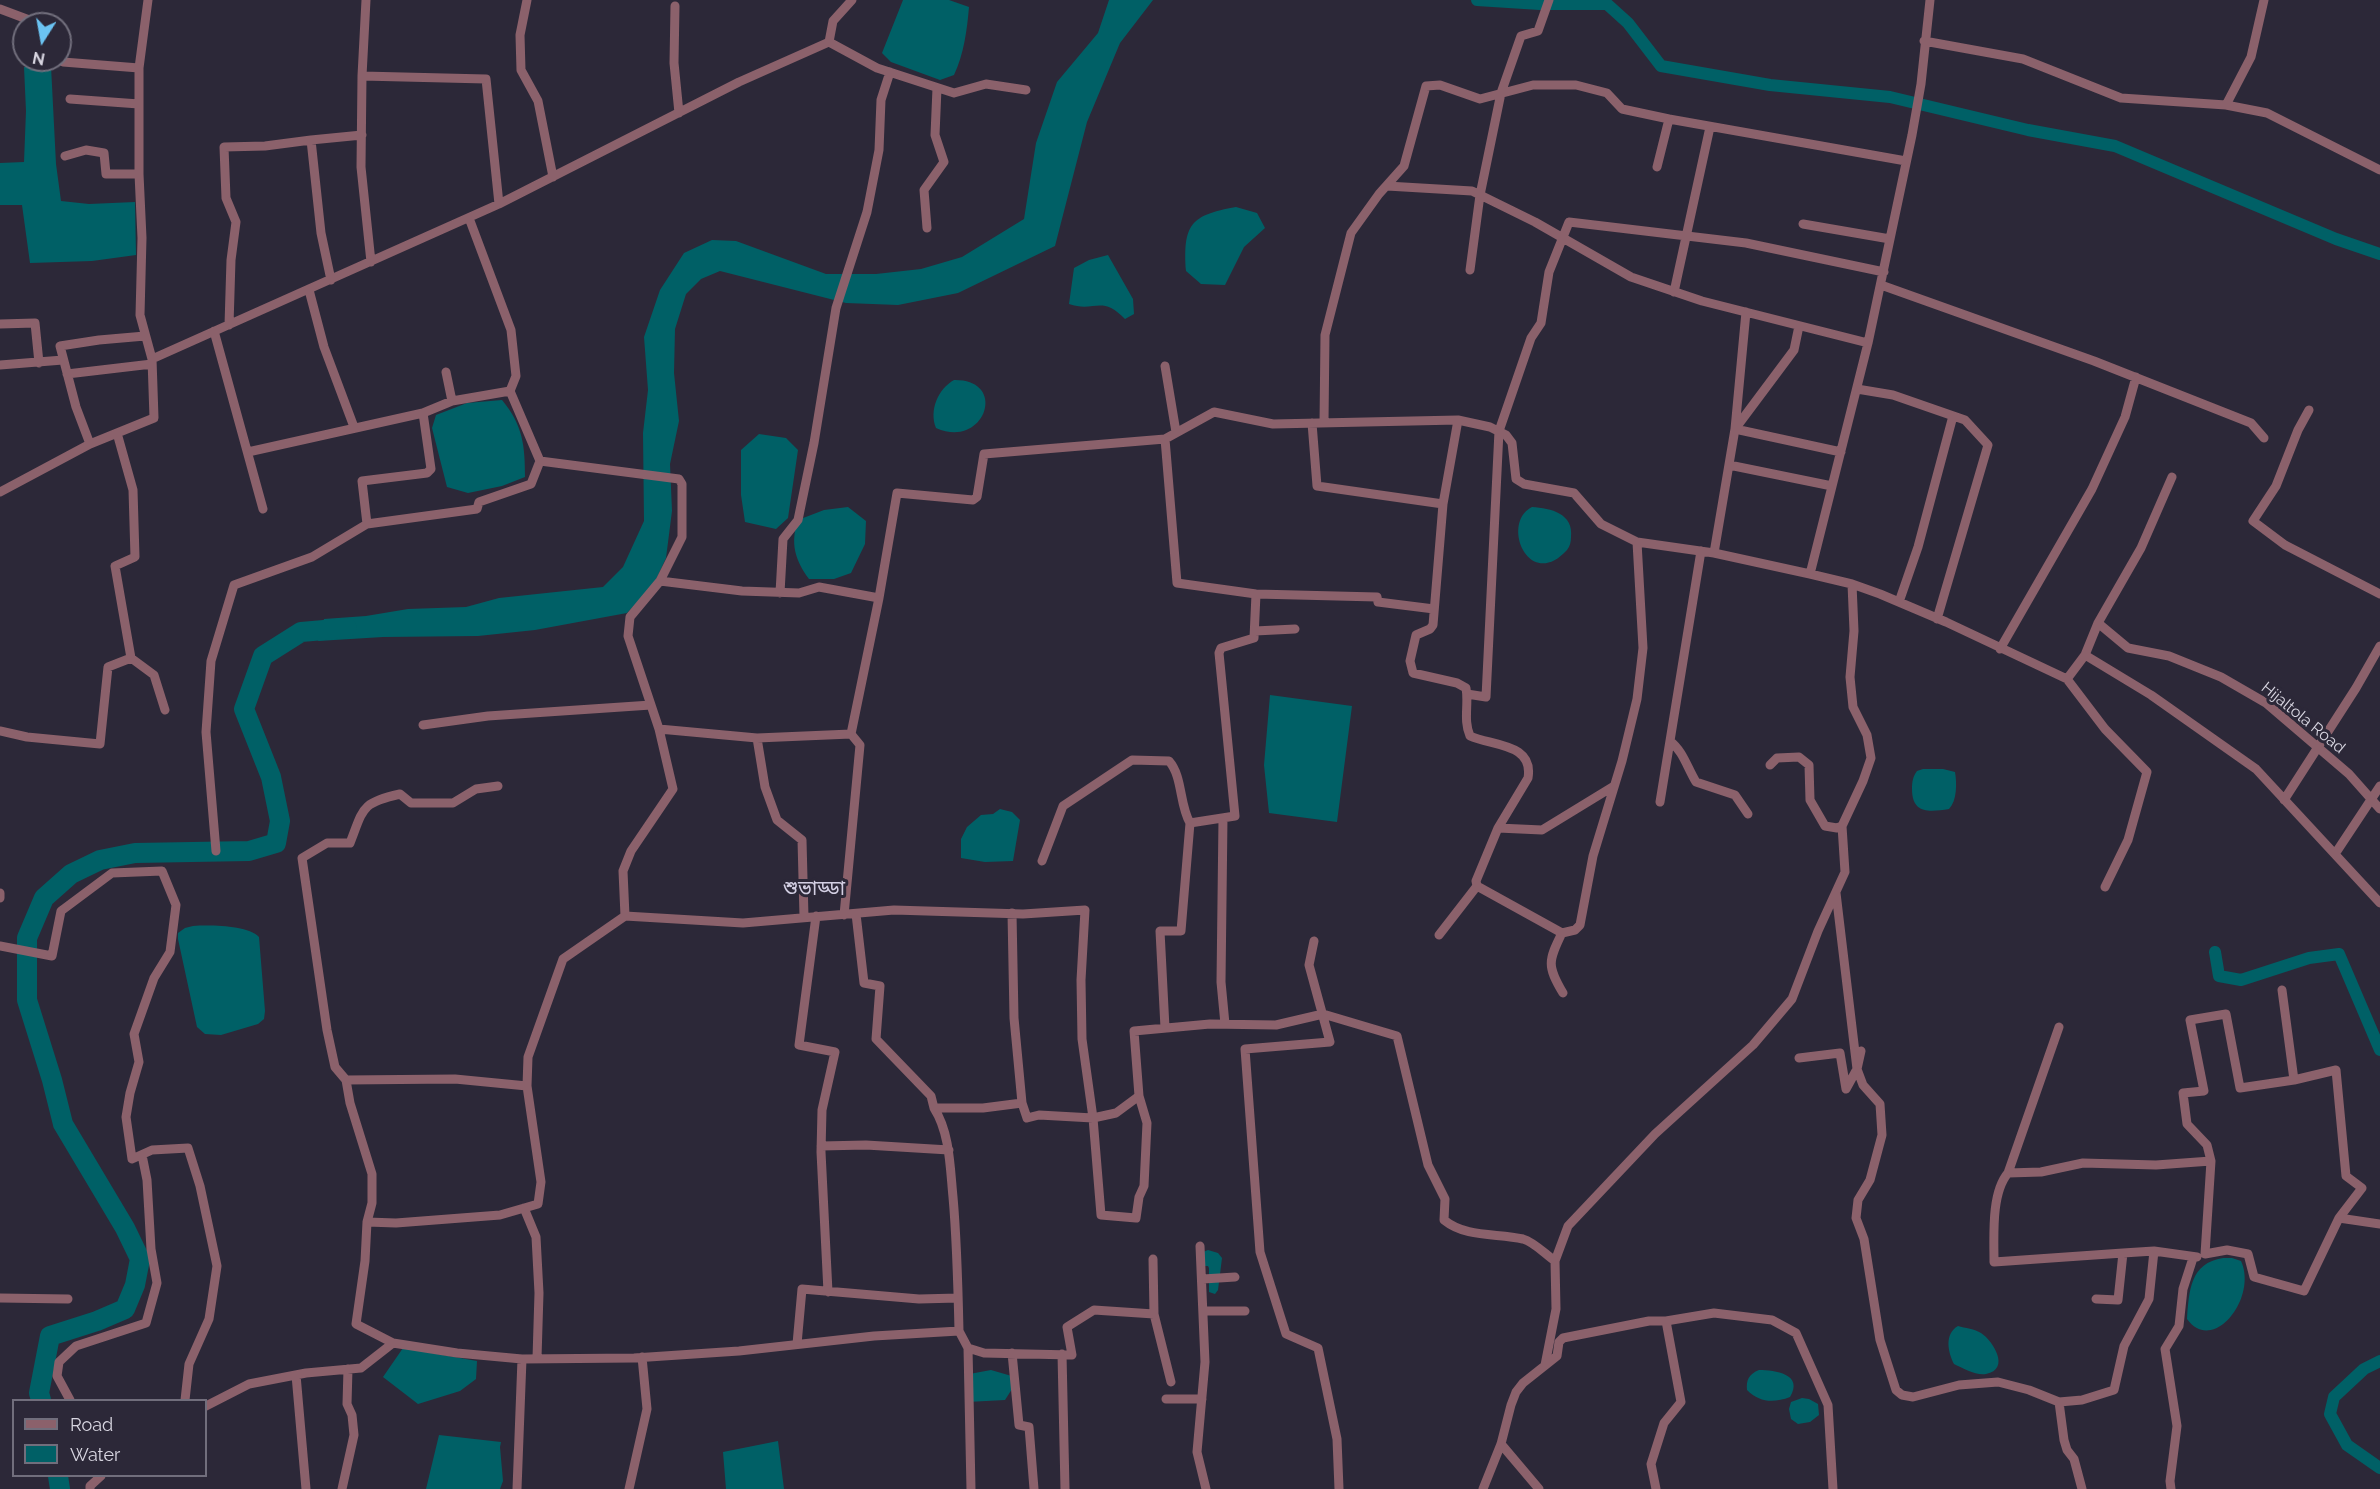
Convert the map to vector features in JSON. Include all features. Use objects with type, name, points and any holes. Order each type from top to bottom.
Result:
[{"type":"street","points":[[0,492],[90,444],[154,418],[152,361],[140,315],[142,238],[139,174],[139,68],[148,0]]},
{"type":"street","points":[[366,0],[361,166],[371,262]]},
{"type":"street","points":[[526,0],[520,35],[521,70],[538,101],[553,177]]},
{"type":"street","points":[[828,42],[833,21],[852,0]]},
{"type":"street","points":[[1470,270],[1480,195],[1501,93],[1521,36],[1538,31],[1549,0]]},
{"type":"street","points":[[1810,574],[1884,272],[1921,84],[1930,0]]},
{"type":"street","points":[[2226,105],[2251,57],[2264,0]]},
{"type":"street","points":[[675,6],[674,63],[679,113]]},
{"type":"street","points":[[1924,41],[2023,58],[2121,98],[2226,105],[2267,113],[2380,170]]},
{"type":"street","points":[[828,42],[890,72],[954,93],[986,84],[1026,90]]},
{"type":"street","points":[[67,374],[152,361],[499,204],[739,82],[828,42]]},
{"type":"street","points":[[72,63],[139,68]]},
{"type":"street","points":[[780,592],[783,539],[798,520],[814,444],[836,308],[867,212],[879,150],[881,100],[890,72]]},
{"type":"street","points":[[362,76],[486,79],[499,204]]},
{"type":"street","points":[[1324,423],[1325,335],[1351,233],[1404,166],[1426,86],[1440,85],[1480,99],[1533,85],[1576,85],[1607,93],[1622,109],[1710,127],[1906,161]]},
{"type":"street","points":[[927,228],[924,190],[944,162],[935,135],[937,88]]},
{"type":"street","points":[[70,99],[139,104]]},
{"type":"street","points":[[1657,167],[1668,119]]},
{"type":"street","points":[[1674,292],[1710,127]]},
{"type":"street","points":[[230,325],[231,260],[236,222],[226,198],[224,147],[265,146],[362,135]]},
{"type":"street","points":[[311,140],[321,233],[331,280]]},
{"type":"street","points":[[65,156],[86,150],[104,153],[106,174],[139,174]]},
{"type":"street","points":[[1387,186],[1472,191],[1631,277],[1674,292],[1868,344]]},
{"type":"street","points":[[216,851],[206,732],[211,661],[234,585],[312,557],[367,524],[477,510],[479,502],[531,484],[540,461],[510,391],[516,376],[511,330],[469,218]]},
{"type":"street","points":[[1467,694],[1486,697],[1498,431],[1531,338],[1541,322],[1549,272],[1569,222],[1746,243],[1884,272]]},
{"type":"street","points":[[1803,224],[1890,239]]},
{"type":"street","points":[[1881,285],[2136,377],[2251,423],[2264,438]]},
{"type":"street","points":[[309,290],[324,347],[354,427]]},
{"type":"street","points":[[1714,553],[1735,429],[1746,312]]},
{"type":"street","points":[[0,324],[35,322],[39,363]]},
{"type":"street","points":[[1735,429],[1794,350],[1799,326]]},
{"type":"street","points":[[214,331],[263,509]]},
{"type":"street","points":[[90,444],[76,407],[60,346],[99,339],[145,336]]},
{"type":"street","points":[[0,365],[63,360]]},
{"type":"street","points":[[1165,366],[1176,432]]},
{"type":"street","points":[[446,372],[452,401]]},
{"type":"street","points":[[2000,649],[2092,489],[2125,417],[2136,377]]},
{"type":"street","points":[[1857,389],[1893,395],[1965,420],[1988,445],[1937,619]]},
{"type":"street","points":[[248,452],[423,412],[452,401],[510,391]]},
{"type":"street","points":[[2309,410],[2298,430],[2276,486],[2253,521],[2285,545],[2380,594]]},
{"type":"street","points":[[367,524],[362,481],[427,472],[431,469],[423,412]]},
{"type":"street","points":[[851,734],[879,598],[886,546],[897,493],[973,500],[977,497],[984,454],[1165,439],[1214,412],[1273,424],[1458,420],[1490,427],[1506,435],[1512,443],[1516,479],[1524,484],[1574,493],[1601,524],[1637,542],[1714,553],[1852,584],[1899,602],[2067,679],[2105,729],[2147,772],[2128,840],[2105,887]]},
{"type":"street","points":[[1899,602],[1918,547],[1953,416]]},
{"type":"street","points":[[1439,935],[1477,886],[1476,881],[1498,828],[1528,778],[1528,762],[1521,753],[1470,736],[1465,713],[1466,688],[1457,683],[1413,673],[1410,661],[1416,635],[1432,627],[1443,504],[1458,420]]},
{"type":"street","points":[[1312,423],[1317,486],[1443,504]]},
{"type":"street","points":[[1735,429],[1841,452]]},
{"type":"street","points":[[117,433],[133,490],[135,557],[115,566],[131,658],[154,675],[165,710]]},
{"type":"street","points":[[1165,439],[1177,583],[1256,594],[1377,597],[1378,602],[1434,609]]},
{"type":"street","points":[[540,461],[679,479],[682,484],[682,537],[660,581],[630,617],[628,636],[659,729],[673,789],[632,851],[623,871],[625,916]]},
{"type":"street","points":[[1729,465],[1832,486]]},
{"type":"street","points":[[2067,679],[2085,655],[2098,623],[2140,548],[2172,477]]},
{"type":"street","points":[[1477,886],[1562,933],[1575,930],[1580,925],[1593,855],[1637,699],[1643,648],[1637,542]]},
{"type":"street","points":[[1660,802],[1701,551]]},
{"type":"street","points":[[660,581],[742,591],[799,593],[819,587],[879,598]]},
{"type":"street","points":[[1545,1365],[1556,1310],[1555,1261],[1568,1226],[1655,1134],[1753,1045],[1792,999],[1818,931],[1845,872],[1842,826],[1871,758],[1867,735],[1853,707],[1850,677],[1854,631],[1852,584]]},
{"type":"street","points":[[1190,823],[1235,816],[1219,653],[1221,648],[1252,640],[1255,631],[1256,594]]},
{"type":"street","name":"Hijaltola Road","points":[[2098,623],[2128,648],[2169,656],[2221,677],[2266,704],[2349,774],[2380,809]]},
{"type":"street","points":[[1255,631],[1295,629]]},
{"type":"street","points":[[2284,800],[2356,688],[2380,646]]},
{"type":"street","points":[[2085,655],[2151,695],[2256,769],[2380,903]]},
{"type":"street","points":[[0,731],[27,737],[100,744],[108,667],[131,658]]},
{"type":"street","points":[[423,725],[488,716],[651,705]]},
{"type":"street","points":[[659,729],[757,738],[851,734]]},
{"type":"street","points":[[844,915],[860,745],[851,734]]},
{"type":"street","points":[[757,738],[765,787],[777,820],[802,840],[804,916]]},
{"type":"street","points":[[1670,741],[1681,749],[1684,762],[1696,782],[1735,795],[1748,814]]},
{"type":"street","points":[[1770,765],[1777,758],[1799,756],[1809,765],[1810,800],[1825,826],[1837,828],[1842,826]]},
{"type":"street","points":[[1042,861],[1063,806],[1132,760],[1169,761],[1175,768],[1183,812],[1190,823],[1182,931],[1160,931],[1165,1028]]},
{"type":"street","points":[[498,786],[476,789],[453,803],[411,803],[400,794],[373,800],[363,812],[350,843],[327,843],[302,858],[327,1030],[335,1067],[346,1080],[350,1103],[372,1174],[372,1203],[367,1222],[365,1261],[356,1324],[393,1343],[457,1353],[522,1359],[642,1357],[739,1352],[874,1336],[959,1331]]},
{"type":"street","points":[[1498,828],[1542,830],[1614,786]]},
{"type":"street","points":[[2335,854],[2380,786]]},
{"type":"street","points":[[1223,818],[1221,982],[1225,1024]]},
{"type":"street","points":[[0,946],[51,956],[61,911],[112,873],[162,871],[176,905],[170,952],[154,978],[134,1034],[139,1062],[126,1117],[132,1159],[152,1150],[188,1148],[200,1186],[217,1266],[209,1319],[189,1364],[185,1399]]},
{"type":"street","points":[[1836,891],[1857,1069],[1863,1085],[1880,1104],[1882,1135],[1870,1180],[1858,1200],[1856,1218],[1864,1239],[1880,1340],[1896,1390],[1902,1395],[1912,1397],[1959,1385],[1998,1382],[2029,1390],[2059,1402],[2082,1400],[2114,1390],[2124,1346],[2149,1299],[2154,1251]]},
{"type":"street","points":[[0,893],[0,898]]},
{"type":"street","points":[[367,1222],[500,1215],[538,1204],[541,1182],[527,1086],[528,1057],[563,959],[625,916],[742,923],[894,910],[1012,914],[1084,910],[1081,980],[1082,1039],[1093,1118],[1101,1215],[1136,1218],[1138,1197],[1144,1186],[1147,1123],[1139,1096],[1134,1031],[1225,1024],[1276,1025],[1323,1014],[1397,1036],[1428,1165],[1445,1199],[1444,1220],[1453,1227],[1479,1234],[1525,1240],[1555,1261]]},
{"type":"street","points":[[855,914],[864,983],[880,986],[876,1040],[931,1096],[933,1108],[940,1117],[949,1150],[958,1255],[959,1331],[968,1348],[971,1489]]},
{"type":"street","points":[[1012,914],[1014,1018],[1022,1103],[1026,1118],[1040,1115],[1093,1118],[1116,1113],[1139,1096]]},
{"type":"street","points":[[816,916],[800,1045],[835,1052],[822,1110],[828,1292]]},
{"type":"street","points":[[1562,933],[1551,955],[1552,974],[1563,993]]},
{"type":"street","points":[[1314,941],[1309,965],[1330,1042],[1245,1049],[1260,1252],[1286,1334],[1318,1348],[1337,1439],[1339,1489]]},
{"type":"street","points":[[2282,990],[2294,1080]]},
{"type":"street","points":[[2059,1027],[2008,1173],[2001,1181],[1994,1227],[1994,1262],[2154,1251],[2193,1258],[2226,1250],[2248,1254],[2254,1278],[2304,1291],[2338,1218],[2362,1188],[2346,1176],[2336,1070],[2294,1080],[2240,1088],[2226,1014],[2190,1020],[2204,1091],[2184,1093],[2187,1124],[2207,1146],[2211,1161],[2205,1254]]},
{"type":"street","points":[[1799,1058],[1840,1053],[1846,1089],[1857,1069],[1861,1051]]},
{"type":"street","points":[[346,1080],[455,1079],[527,1086]]},
{"type":"street","points":[[933,1108],[983,1108],[1022,1103]]},
{"type":"street","points":[[822,1146],[866,1145],[949,1150]]},
{"type":"street","points":[[69,1399],[57,1376],[59,1362],[76,1346],[146,1323],[157,1283],[151,1249],[147,1180],[142,1155]]},
{"type":"street","points":[[2008,1173],[2041,1173],[2083,1163],[2156,1165],[2211,1161]]},
{"type":"street","points":[[524,1208],[536,1238],[539,1293],[537,1358]]},
{"type":"street","points":[[2338,1218],[2380,1224]]},
{"type":"street","points":[[1200,1246],[1205,1362],[1197,1452],[1206,1489]]},
{"type":"street","points":[[2096,1299],[2118,1300],[2123,1253]]},
{"type":"street","points":[[2171,1489],[2170,1480],[2177,1426],[2165,1349],[2179,1326],[2183,1289],[2193,1258]]},
{"type":"street","points":[[1153,1259],[1154,1314],[1171,1382]]},
{"type":"street","points":[[1203,1279],[1236,1277]]},
{"type":"street","points":[[796,1344],[802,1289],[919,1299],[958,1298]]},
{"type":"street","points":[[0,1298],[68,1299]]},
{"type":"street","points":[[968,1348],[984,1353],[1072,1355],[1067,1327],[1094,1310],[1154,1314]]},
{"type":"street","points":[[1204,1311],[1245,1311]]},
{"type":"street","points":[[1483,1489],[1501,1444],[1516,1392],[1523,1383],[1552,1362],[1557,1356],[1559,1342],[1563,1338],[1649,1321],[1666,1321],[1714,1313],[1772,1320],[1796,1333],[1828,1405],[1833,1489]]},
{"type":"street","points":[[1656,1489],[1651,1464],[1664,1422],[1681,1402],[1666,1321]]},
{"type":"street","points":[[207,1405],[249,1384],[296,1375],[361,1368],[393,1343]]},
{"type":"street","points":[[1012,1353],[1019,1425],[1029,1427],[1035,1489]]},
{"type":"street","points":[[1062,1354],[1065,1489]]},
{"type":"street","points":[[629,1489],[647,1409],[642,1357]]},
{"type":"street","points":[[517,1489],[522,1359]]},
{"type":"street","points":[[342,1489],[354,1435],[352,1415],[347,1404],[348,1369]]},
{"type":"street","points":[[296,1375],[306,1489]]},
{"type":"street","points":[[1166,1399],[1202,1399]]},
{"type":"street","points":[[2059,1402],[2064,1440],[2067,1450],[2074,1459],[2082,1489]]},
{"type":"street","points":[[1501,1444],[1539,1489]]},
{"type":"water","points":[[903,0],[949,0],[969,7],[963,50],[954,75],[940,80],[891,62],[882,53]]},
{"type":"water","points":[[1109,0],[1153,0],[1120,43],[1087,122],[1055,246],[958,293],[898,305],[846,303],[720,271],[701,279],[686,294],[675,329],[674,373],[679,421],[670,464],[672,511],[666,558],[653,586],[627,613],[535,630],[478,636],[383,637],[318,641],[324,619],[366,616],[408,609],[466,607],[499,598],[603,587],[623,567],[644,521],[643,433],[648,390],[644,337],[660,290],[684,253],[712,240],[736,241],[826,274],[876,274],[921,269],[962,257],[1024,219],[1036,143],[1057,82],[1098,33]]},
{"type":"water","points":[[24,72],[51,72],[56,164],[61,201],[89,204],[135,202],[136,255],[92,261],[30,263],[22,205],[0,205],[0,163],[24,162],[26,111]]},
{"type":"water","points":[[1236,207],[1257,213],[1265,228],[1244,247],[1225,285],[1201,284],[1186,271],[1185,255],[1188,233],[1199,219],[1208,214]]},
{"type":"water","points":[[1108,255],[1133,299],[1134,314],[1125,319],[1110,307],[1085,307],[1069,304],[1074,268],[1089,260]]},
{"type":"water","points":[[954,380],[971,383],[981,390],[985,401],[984,412],[978,422],[967,430],[953,432],[936,428],[934,407],[939,394]]},
{"type":"water","points":[[502,400],[519,427],[525,477],[502,486],[468,493],[447,487],[432,428],[436,415],[467,403]]},
{"type":"water","points":[[759,434],[786,438],[798,450],[788,518],[776,529],[745,522],[741,495],[741,450]]},
{"type":"water","points":[[848,507],[866,521],[865,544],[851,573],[834,579],[809,579],[795,551],[794,536],[798,520],[824,510]]},
{"type":"water","points":[[1532,507],[1560,514],[1569,523],[1570,545],[1553,561],[1541,563],[1531,559],[1523,550],[1519,539],[1519,526],[1523,515]]},
{"type":"water","points":[[1270,695],[1352,706],[1337,822],[1269,813],[1264,765]]},
{"type":"water","points":[[1943,769],[1955,772],[1955,797],[1949,809],[1923,810],[1915,803],[1912,789],[1913,779],[1917,771]]},
{"type":"water","points":[[1000,809],[1012,812],[1020,820],[1013,861],[985,862],[961,858],[961,839],[967,827],[981,815],[993,814]]},
{"type":"water","points":[[193,926],[238,928],[259,937],[265,1011],[264,1019],[258,1024],[221,1035],[205,1034],[197,1027],[178,939],[178,933]]},
{"type":"water","points":[[1208,1250],[1218,1253],[1222,1258],[1218,1290],[1215,1294],[1209,1292],[1209,1268],[1202,1266],[1203,1252]]},
{"type":"water","points":[[2223,1258],[2241,1261],[2245,1276],[2238,1305],[2220,1326],[2209,1330],[2197,1328],[2187,1319],[2193,1280],[2204,1266]]},
{"type":"water","points":[[1958,1326],[1979,1332],[1990,1342],[1999,1361],[1993,1371],[1978,1374],[1954,1364],[1949,1349],[1949,1338]]},
{"type":"water","points":[[403,1348],[477,1361],[476,1379],[460,1391],[418,1404],[383,1377]]},
{"type":"water","points":[[991,1370],[1015,1377],[1012,1389],[1005,1400],[967,1402],[964,1375]]},
{"type":"water","points":[[1759,1370],[1780,1372],[1791,1378],[1793,1389],[1790,1397],[1767,1401],[1747,1390],[1749,1378]]},
{"type":"water","points":[[1802,1398],[1818,1404],[1819,1415],[1810,1422],[1798,1424],[1791,1419],[1789,1409],[1791,1402]]},
{"type":"water","points":[[439,1435],[501,1442],[503,1481],[500,1489],[426,1489]]},
{"type":"water","points":[[778,1441],[784,1489],[726,1489],[723,1452]]},
{"type":"waterway","points":[[1477,0],[1540,4],[1607,4],[1628,23],[1661,66],[1770,85],[1890,97],[2028,130],[2115,146],[2336,239],[2380,254]]},
{"type":"waterway","points":[[41,1399],[39,1393],[50,1336],[97,1321],[125,1309],[135,1285],[140,1259],[125,1228],[63,1124],[27,1000],[27,938],[44,898],[71,874],[100,860],[135,853],[249,851],[276,843],[280,821],[271,777],[244,709],[263,656],[301,632],[347,628]]},
{"type":"waterway","points":[[2215,952],[2219,976],[2241,980],[2309,958],[2339,954],[2380,1050]]},
{"type":"waterway","points":[[2380,1361],[2364,1369],[2334,1397],[2330,1414],[2347,1445],[2380,1468]]},
{"type":"waterway","points":[[58,1477],[60,1489]]},
{"type":"district","name":"শুভাড্ডা","points":[[814,889]]}]
